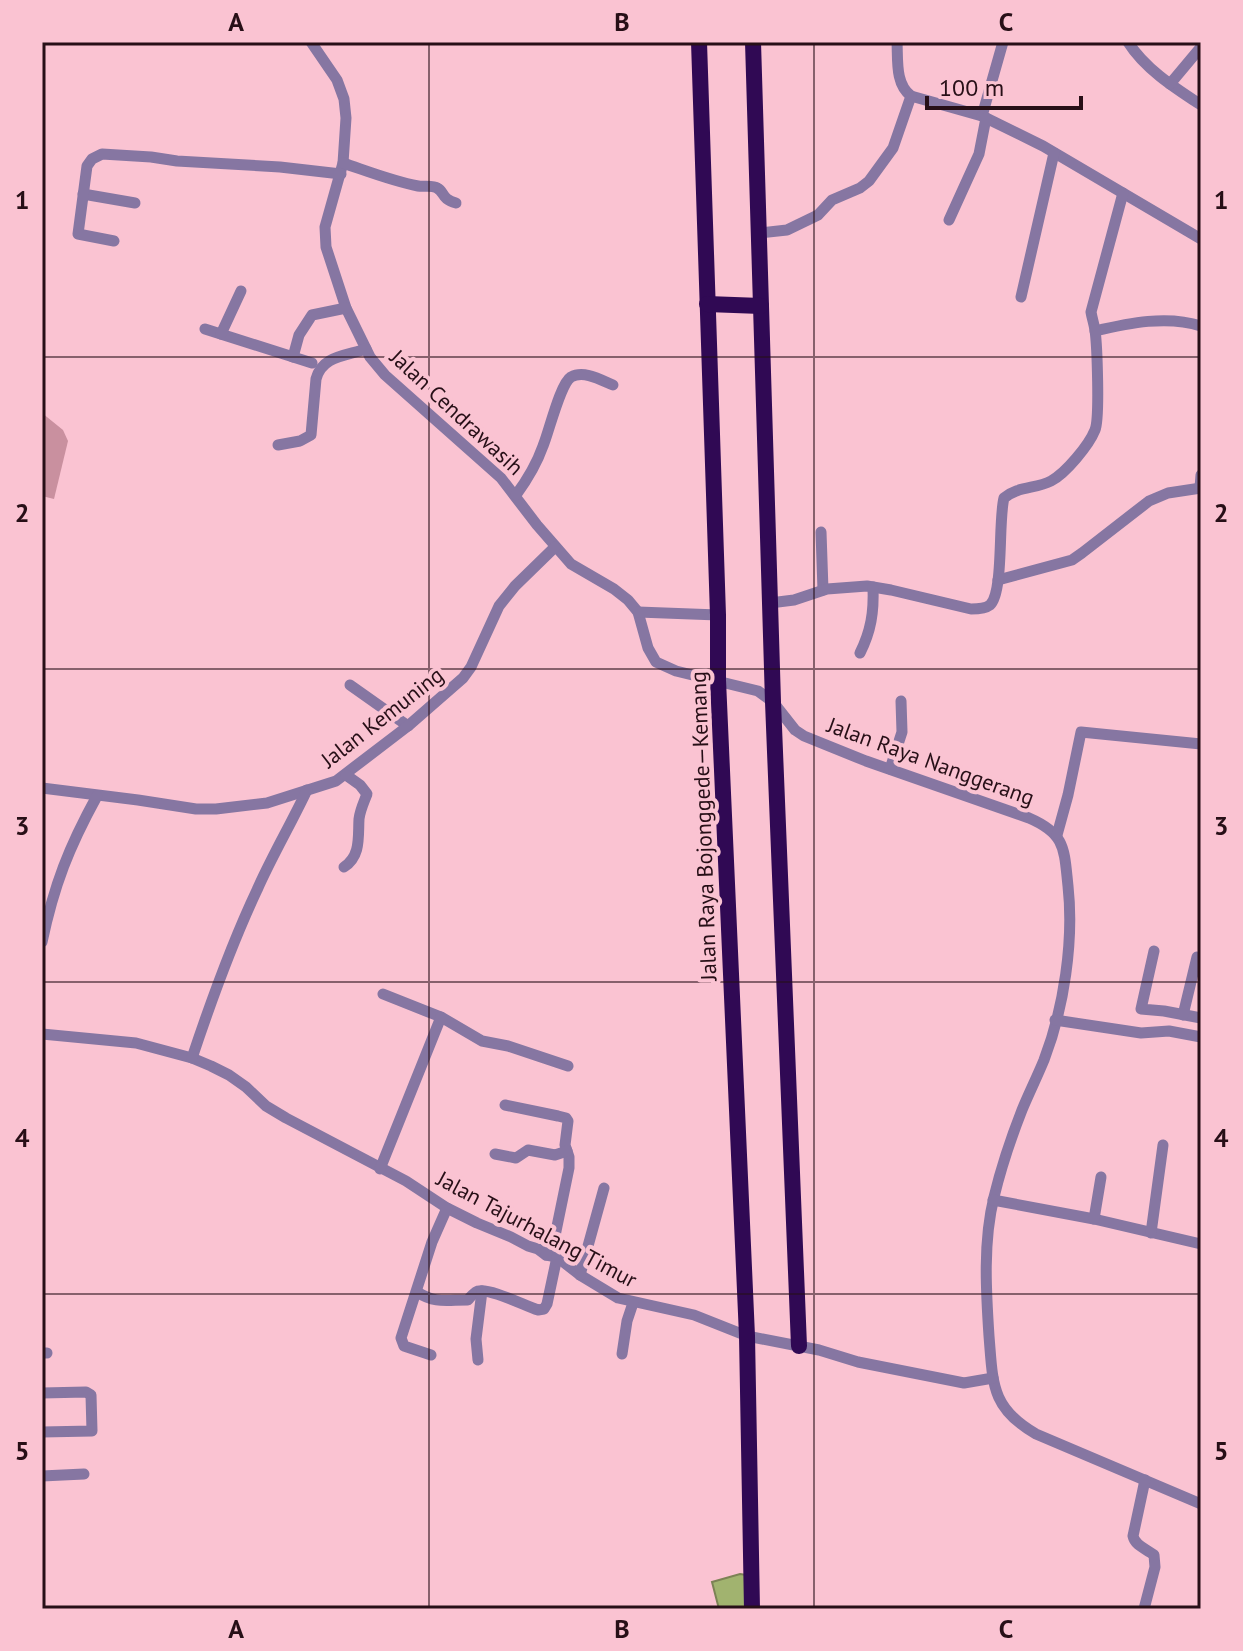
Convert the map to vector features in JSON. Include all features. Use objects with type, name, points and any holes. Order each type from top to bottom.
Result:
[{"type":"highway","name":"Jalan Raya Bojonggede—Kemang","points":[[699,42],[718,680],[747,1336],[752,1609]]},
{"type":"highway","points":[[753,42],[773,702],[799,1346]]},
{"type":"highway","points":[[707,304],[761,306]]},
{"type":"street","name":"Jalan Cendrawasih","points":[[311,42],[337,80],[344,99],[346,128],[342,168],[324,236],[346,308],[366,349],[385,375],[501,478],[571,564],[614,589],[638,612]]},
{"type":"street","points":[[897,42],[902,86],[911,96],[984,117],[1054,153],[1201,239]]},
{"type":"street","points":[[949,220],[979,154],[984,117],[1003,42]]},
{"type":"street","points":[[1128,42],[1135,53],[1170,84],[1201,105]]},
{"type":"street","points":[[1135,53],[1144,42]]},
{"type":"street","points":[[1170,84],[1201,47]]},
{"type":"street","points":[[760,233],[779,232],[795,226],[818,215],[832,200],[869,181],[893,148],[911,96]]},
{"type":"street","points":[[1021,297],[1054,153]]},
{"type":"street","points":[[114,241],[78,234],[87,166],[102,154],[177,161],[342,168],[418,186],[436,187],[445,199],[456,203]]},
{"type":"street","points":[[770,603],[794,600],[823,590],[873,587],[971,609],[991,604],[998,580],[1004,498],[1008,494],[1050,482],[1064,472],[1096,429],[1095,331],[1091,312],[1123,193]]},
{"type":"street","points":[[83,194],[135,203]]},
{"type":"street","points":[[221,334],[241,291]]},
{"type":"street","points":[[293,357],[299,335],[312,315],[346,308]]},
{"type":"street","points":[[1095,331],[1165,320],[1201,326]]},
{"type":"street","points":[[205,329],[312,363]]},
{"type":"street","points":[[278,445],[300,441],[311,435],[316,379],[324,362],[366,349]]},
{"type":"street","points":[[516,495],[544,446],[568,379],[586,375],[613,385]]},
{"type":"street","points":[[998,580],[1072,560],[1149,501],[1168,493],[1200,488],[1201,475]]},
{"type":"street","points":[[821,532],[823,590]]},
{"type":"street","name":"Jalan Kemuning","points":[[42,788],[216,809],[267,803],[326,786],[346,775],[463,678],[499,606],[555,547]]},
{"type":"street","points":[[860,653],[871,627],[873,587]]},
{"type":"street","points":[[718,615],[638,612],[648,648],[656,662],[676,671],[718,680]]},
{"type":"street","name":"Jalan Raya Nanggerang","points":[[718,680],[758,691],[773,702],[795,730],[804,736],[1029,818],[1057,835]]},
{"type":"street","points":[[350,685],[408,726]]},
{"type":"street","points":[[890,769],[902,732],[901,701]]},
{"type":"street","points":[[1201,744],[1081,732],[1057,835],[1066,870],[1069,934],[1065,972],[1045,1058],[1022,1110],[993,1200],[986,1271],[993,1378],[1004,1409],[1036,1434],[1201,1504]]},
{"type":"street","points":[[344,867],[352,862],[358,846],[359,816],[367,794],[346,775]]},
{"type":"street","points":[[192,1058],[235,938],[307,790]]},
{"type":"street","points":[[42,942],[58,879],[75,837],[97,796]]},
{"type":"street","points":[[1154,951],[1141,1009],[1201,1018]]},
{"type":"street","points":[[1183,1015],[1197,957]]},
{"type":"street","points":[[383,994],[441,1017],[482,1041],[508,1046],[568,1066]]},
{"type":"street","points":[[380,1169],[441,1017]]},
{"type":"street","points":[[1055,1020],[1141,1033],[1169,1031],[1201,1037]]},
{"type":"street","name":"Jalan Tajurhalang Timur","points":[[42,1034],[136,1043],[192,1058],[229,1075],[266,1106],[286,1118],[406,1181],[447,1208],[551,1256],[618,1298],[694,1315],[747,1336],[819,1350],[858,1362],[964,1383],[993,1378]]},
{"type":"street","points":[[417,1292],[429,1300],[440,1301],[468,1300],[474,1293],[482,1291],[538,1310],[544,1309],[547,1304],[551,1256],[569,1168],[565,1145],[568,1129],[566,1118],[505,1105]]},
{"type":"street","points":[[1151,1233],[1163,1145]]},
{"type":"street","points":[[495,1154],[516,1158],[528,1150],[555,1155],[567,1151]]},
{"type":"street","points":[[1094,1219],[1101,1177]]},
{"type":"street","points":[[580,1275],[604,1188]]},
{"type":"street","points":[[993,1200],[1201,1244]]},
{"type":"street","points":[[431,1355],[402,1344],[401,1338],[432,1242],[447,1208]]},
{"type":"street","points":[[478,1360],[476,1330],[482,1291]]},
{"type":"street","points":[[622,1354],[633,1303]]},
{"type":"street","points":[[42,1393],[86,1392],[91,1395],[92,1431],[42,1432]]},
{"type":"street","points":[[42,1476],[84,1474]]},
{"type":"street","points":[[1144,1609],[1155,1563],[1154,1555],[1138,1545],[1133,1536],[1145,1480]]},
{"type":"shaded area","points":[[42,413],[63,430],[68,441],[54,499],[42,496]]},
{"type":"shaded area","points":[[740,1574],[753,1576],[754,1609],[719,1609],[712,1582]]}]
